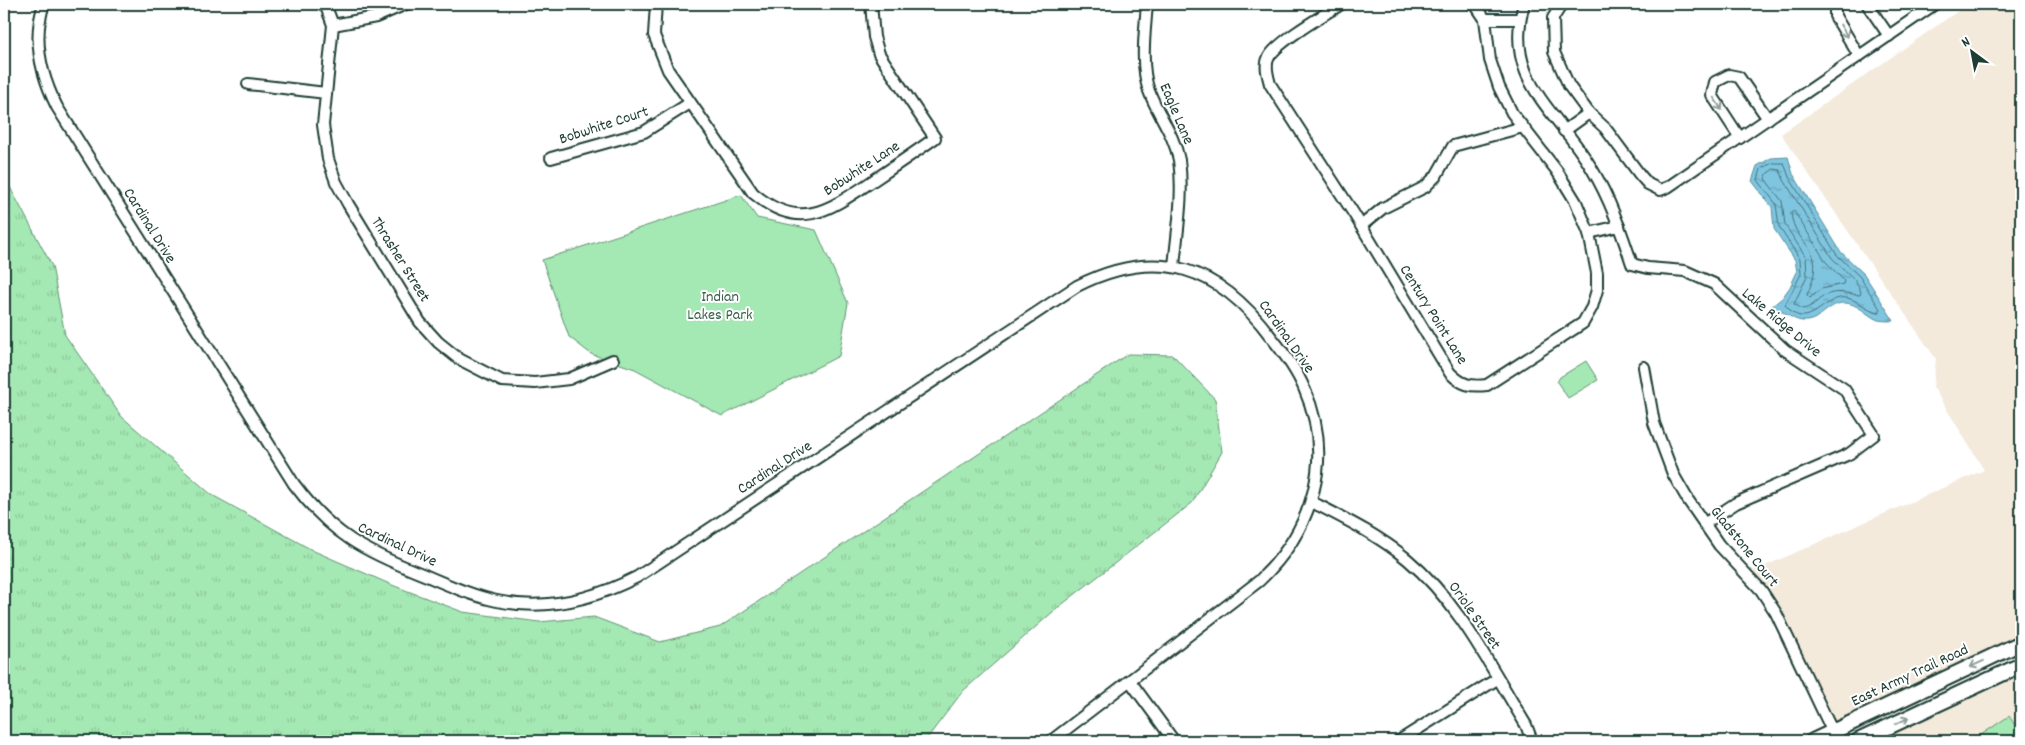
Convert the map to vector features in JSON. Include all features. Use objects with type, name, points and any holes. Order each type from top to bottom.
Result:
[{"type":"main road","name":"East Army Trail Road","points":[[1813,741],[1835,737],[2021,643]]},
{"type":"main road","points":[[1858,741],[2021,665]]},
{"type":"street","name":"Cardinal Drive","points":[[44,4],[39,19],[39,51],[46,83],[57,107],[311,507],[332,526],[365,550],[466,592],[497,601],[535,604],[566,602],[586,598],[624,584],[655,566],[1077,286],[1099,276],[1124,268],[1174,266],[1210,279],[1241,301],[1255,315],[1294,368],[1311,408],[1317,436],[1317,469],[1312,502],[1298,534],[1270,571],[1051,741]]},
{"type":"street","name":"Thrasher Street","points":[[326,4],[333,25],[326,93],[324,138],[336,182],[420,322],[440,344],[474,369],[502,381],[535,383],[569,379],[613,360]]},
{"type":"street","points":[[333,25],[376,17],[406,4]]},
{"type":"street","name":"Bobwhite Lane","points":[[656,4],[654,20],[658,49],[668,70],[690,103],[753,193],[767,204],[780,210],[797,214],[818,213],[832,208],[935,138],[879,54],[874,37],[871,4]]},
{"type":"street","name":"Eagle Lane","points":[[1147,4],[1144,57],[1147,84],[1170,130],[1179,161],[1179,203],[1174,266]]},
{"type":"street","name":"Century Point Lane","points":[[1341,4],[1277,48],[1268,58],[1267,71],[1270,84],[1361,226],[1450,372],[1460,383],[1472,387],[1487,385],[1583,323],[1592,307],[1597,290],[1597,273],[1589,233],[1576,202],[1557,171],[1512,113],[1499,87],[1490,60],[1485,19],[1475,4]]},
{"type":"street","points":[[1524,4],[1520,19],[1519,40],[1522,66],[1533,90],[1592,168],[1612,206],[1619,226],[1589,233]]},
{"type":"street","points":[[1562,4],[1552,18],[1554,52],[1569,86],[1589,113],[1605,128],[1640,175],[1648,184],[1660,190],[1668,187],[1935,4]]},
{"type":"street","points":[[1835,4],[1835,16],[1859,56]]},
{"type":"street","points":[[1867,4],[1889,36]]},
{"type":"street","points":[[1485,19],[1520,19]]},
{"type":"street","points":[[1740,138],[1712,95],[1715,82],[1729,75],[1739,77],[1768,119]]},
{"type":"street","points":[[248,84],[326,93]]},
{"type":"street","name":"Bobwhite Court","points":[[551,158],[644,132],[690,103]]},
{"type":"street","points":[[1564,131],[1589,113]]},
{"type":"street","points":[[1361,226],[1383,208],[1425,187],[1436,176],[1452,146],[1523,127]]},
{"type":"street","name":"Lake Ridge Drive","points":[[1619,226],[1632,264],[1648,268],[1685,271],[1714,284],[1785,350],[1844,389],[1874,435],[1849,454],[1736,503],[1704,524]]},
{"type":"street","name":"Gladstone Court","points":[[1644,367],[1654,423],[1664,452],[1688,500],[1719,545],[1761,590],[1772,606],[1835,737]]},
{"type":"street","name":"Oriole Street","points":[[1312,502],[1363,528],[1408,559],[1438,589],[1454,609],[1526,725],[1532,741]]},
{"type":"street","points":[[1399,741],[1497,679]]},
{"type":"street","points":[[1130,681],[1174,741]]},
{"type":"shaded area","points":[[1968,4],[2021,4],[2021,638],[1835,726],[1778,608],[1751,572],[1984,470],[1933,387],[1936,359],[1781,134]]},
{"type":"shaded area","points":[[2021,670],[2021,741],[1865,741]]},
{"type":"green space","points":[[4,176],[52,266],[65,335],[121,416],[212,495],[314,551],[392,585],[463,612],[539,622],[594,617],[660,642],[720,627],[1128,354],[1173,355],[1215,399],[1222,452],[1192,503],[1055,610],[963,691],[925,741],[4,741]]},
{"type":"green space","name":"Indian Lakes Park","points":[[741,195],[757,218],[816,230],[848,303],[839,356],[722,416],[635,369],[591,354],[569,337],[542,260]]},
{"type":"green space","points":[[1586,361],[1598,380],[1568,398],[1557,382],[1560,377]]},
{"type":"green space","points":[[2009,716],[2021,734],[2021,741],[1972,741]]},
{"type":"water","points":[[1788,157],[1793,174],[1841,252],[1864,274],[1894,321],[1878,320],[1848,303],[1837,304],[1808,321],[1798,320],[1771,307],[1782,298],[1797,272],[1795,260],[1774,229],[1772,207],[1752,181],[1757,166],[1771,158]]}]
